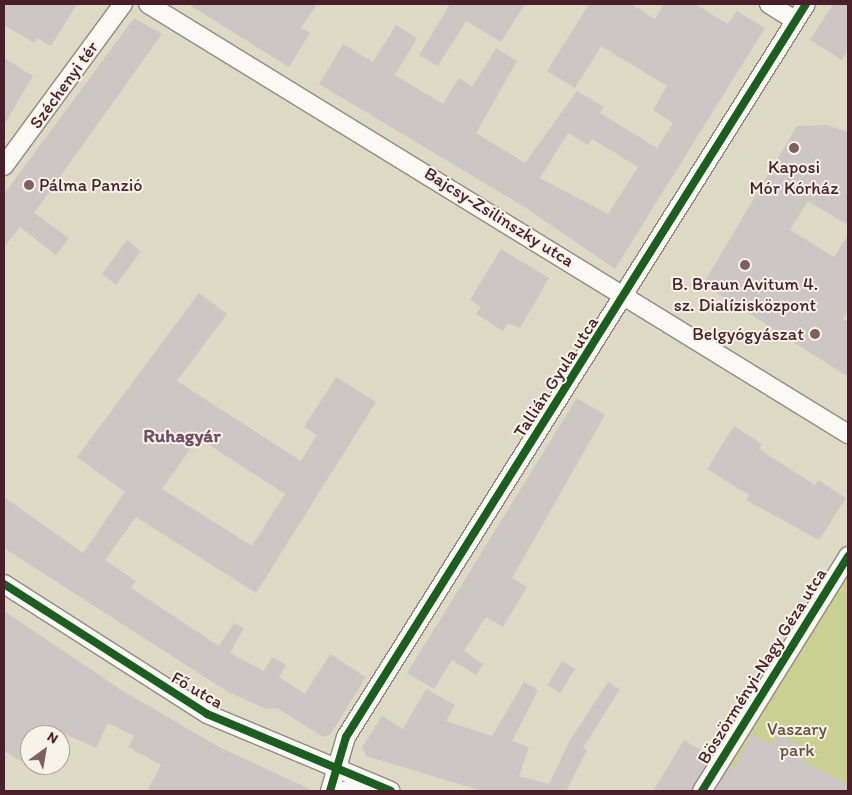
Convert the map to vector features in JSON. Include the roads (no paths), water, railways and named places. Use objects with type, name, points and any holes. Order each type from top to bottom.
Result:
[{"type":"street","name":"Széchenyi tér","points":[[4,166],[123,4]]},
{"type":"street","name":"Bajcsy-Zsilinszky utca","points":[[148,4],[626,295],[848,434]]},
{"type":"street","points":[[769,4],[796,20]]},
{"type":"street","name":"Tallián Gyula utca","points":[[330,791],[334,768],[346,737],[626,295],[806,4]]},
{"type":"street","name":"Böszörményi-Nagy Géza utca","points":[[702,791],[848,556]]},
{"type":"street","name":"Fő utca","points":[[4,584],[207,714],[370,784],[391,791]]},
{"type":"street","points":[[344,791],[370,784]]},
{"type":"place","name":"Kaposi Mór Kórház","points":[[794,148]]},
{"type":"place","name":"Pálma Panzió","points":[[29,185]]},
{"type":"place","name":"B. Braun Avitum 4. sz. Dialízisközpont","points":[[745,265]]},
{"type":"place","name":"Belgyógyászat","points":[[815,334]]},
{"type":"district","name":"Ruhagyár","points":[[182,436]]},
{"type":"park label","name":"Vaszary park","points":[[797,740]]}]
